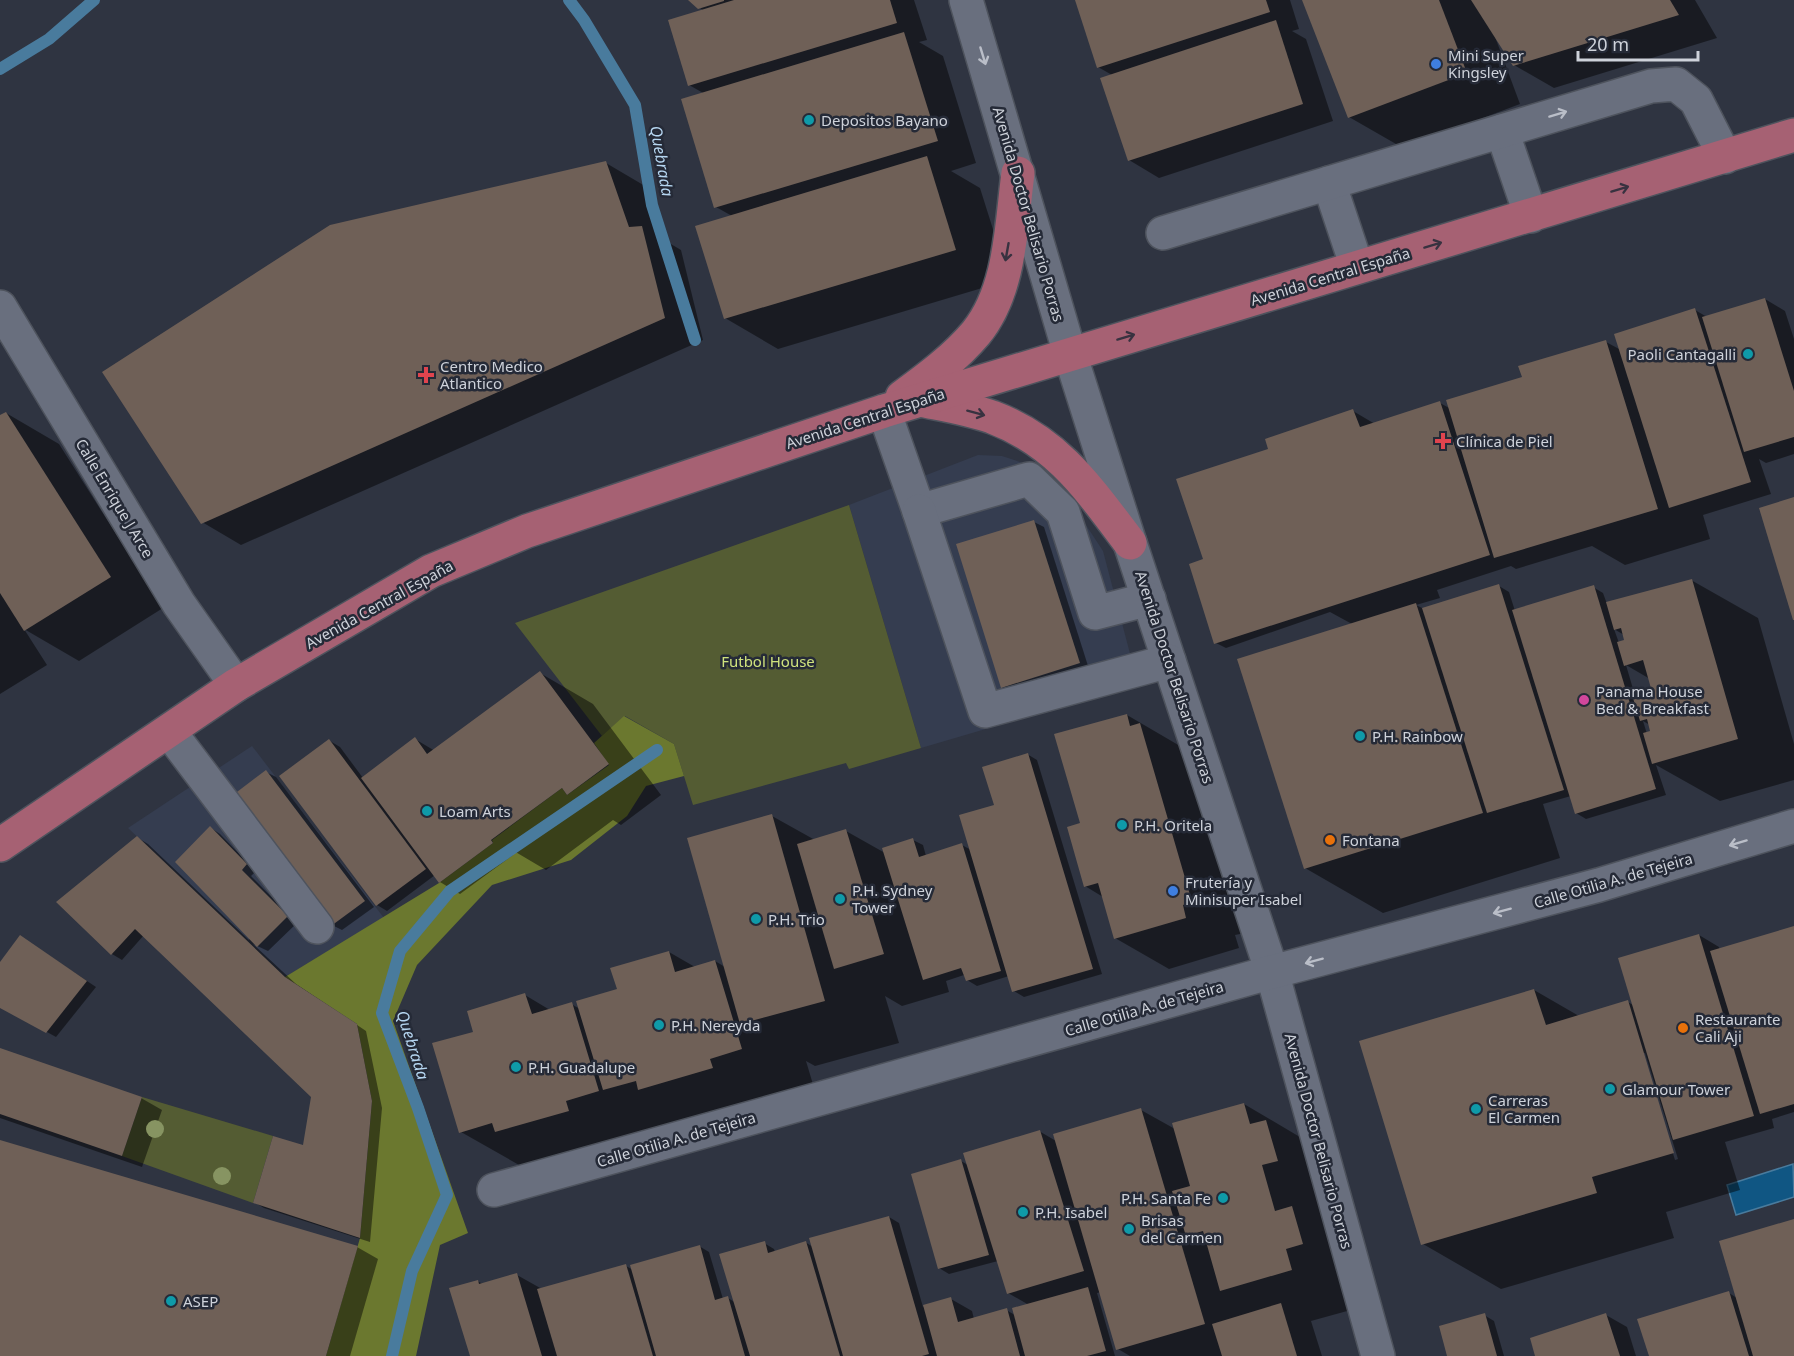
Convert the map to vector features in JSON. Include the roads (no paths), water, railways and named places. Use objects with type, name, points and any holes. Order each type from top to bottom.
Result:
[{"type":"main road","name":"Avenida Central España","points":[[0,845],[236,685],[431,571],[527,531],[918,400],[1794,135]]},
{"type":"main road","points":[[884,411],[957,352],[976,332],[988,313],[998,293],[1004,269],[1018,173]]},
{"type":"main road","points":[[918,400],[991,417],[1018,428],[1069,465],[1130,543]]},
{"type":"street","name":"Avenida Doctor Belisario Porras","points":[[966,0],[1070,354],[1272,972],[1378,1356]]},
{"type":"street","points":[[1163,233],[1651,86],[1676,84],[1696,100],[1725,157]]},
{"type":"street","points":[[1502,131],[1531,216]]},
{"type":"street","points":[[1329,183],[1357,267]]},
{"type":"street","name":"Calle Enrique J Arce","points":[[0,307],[179,604],[236,685]]},
{"type":"street","points":[[884,411],[985,711],[1169,661]]},
{"type":"street","points":[[919,511],[1029,479],[1063,512],[1095,613],[1149,599]]},
{"type":"street","points":[[169,731],[317,927]]},
{"type":"street","name":"Calle Otilia A. de Tejeira","points":[[494,1190],[1272,972],[1599,885],[1794,826]]},
{"type":"water","points":[[1793,1164],[1794,1197],[1736,1215],[1727,1185]]},
{"type":"waterway","points":[[0,69],[49,39],[94,0]]},
{"type":"waterway","name":"Quebrada","points":[[569,0],[584,20],[635,105],[652,205],[695,340]]},
{"type":"waterway","name":"Quebrada","points":[[392,1356],[412,1271],[447,1195],[418,1108],[382,1013],[400,951],[450,891],[657,750]]},
{"type":"place","name":"Mini Super Kingsley","points":[[1436,64]]},
{"type":"place","name":"Depositos Bayano","points":[[809,120]]},
{"type":"place","name":"Paoli Cantagalli","points":[[1748,354]]},
{"type":"place","name":"Centro Medico Atlantico","points":[[426,375]]},
{"type":"place","name":"Clínica de Piel","points":[[1443,441]]},
{"type":"place","name":"Panama House Bed & Breakfast","points":[[1584,700]]},
{"type":"place","name":"P.H. Rainbow","points":[[1360,736]]},
{"type":"place","name":"Loam Arts","points":[[427,811]]},
{"type":"place","name":"P.H. Oritela","points":[[1122,825]]},
{"type":"place","name":"Fontana","points":[[1330,840]]},
{"type":"place","name":"Frutería y Minisuper Isabel","points":[[1173,891]]},
{"type":"place","name":"P.H. Sydney Tower","points":[[840,899]]},
{"type":"place","name":"P.H. Trio","points":[[756,919]]},
{"type":"place","name":"P.H. Nereyda","points":[[659,1025]]},
{"type":"place","name":"Restaurante Cali Aji","points":[[1683,1028]]},
{"type":"place","name":"P.H. Guadalupe","points":[[516,1067]]},
{"type":"place","name":"Glamour Tower","points":[[1610,1089]]},
{"type":"place","name":"Carreras El Carmen","points":[[1476,1109]]},
{"type":"place","name":"P.H. Santa Fe","points":[[1223,1198]]},
{"type":"place","name":"P.H. Isabel","points":[[1023,1212]]},
{"type":"place","name":"Brisas del Carmen","points":[[1129,1229]]},
{"type":"place","name":"ASEP","points":[[171,1301]]},
{"type":"park label","name":"Futbol House","points":[[768,661]]}]
